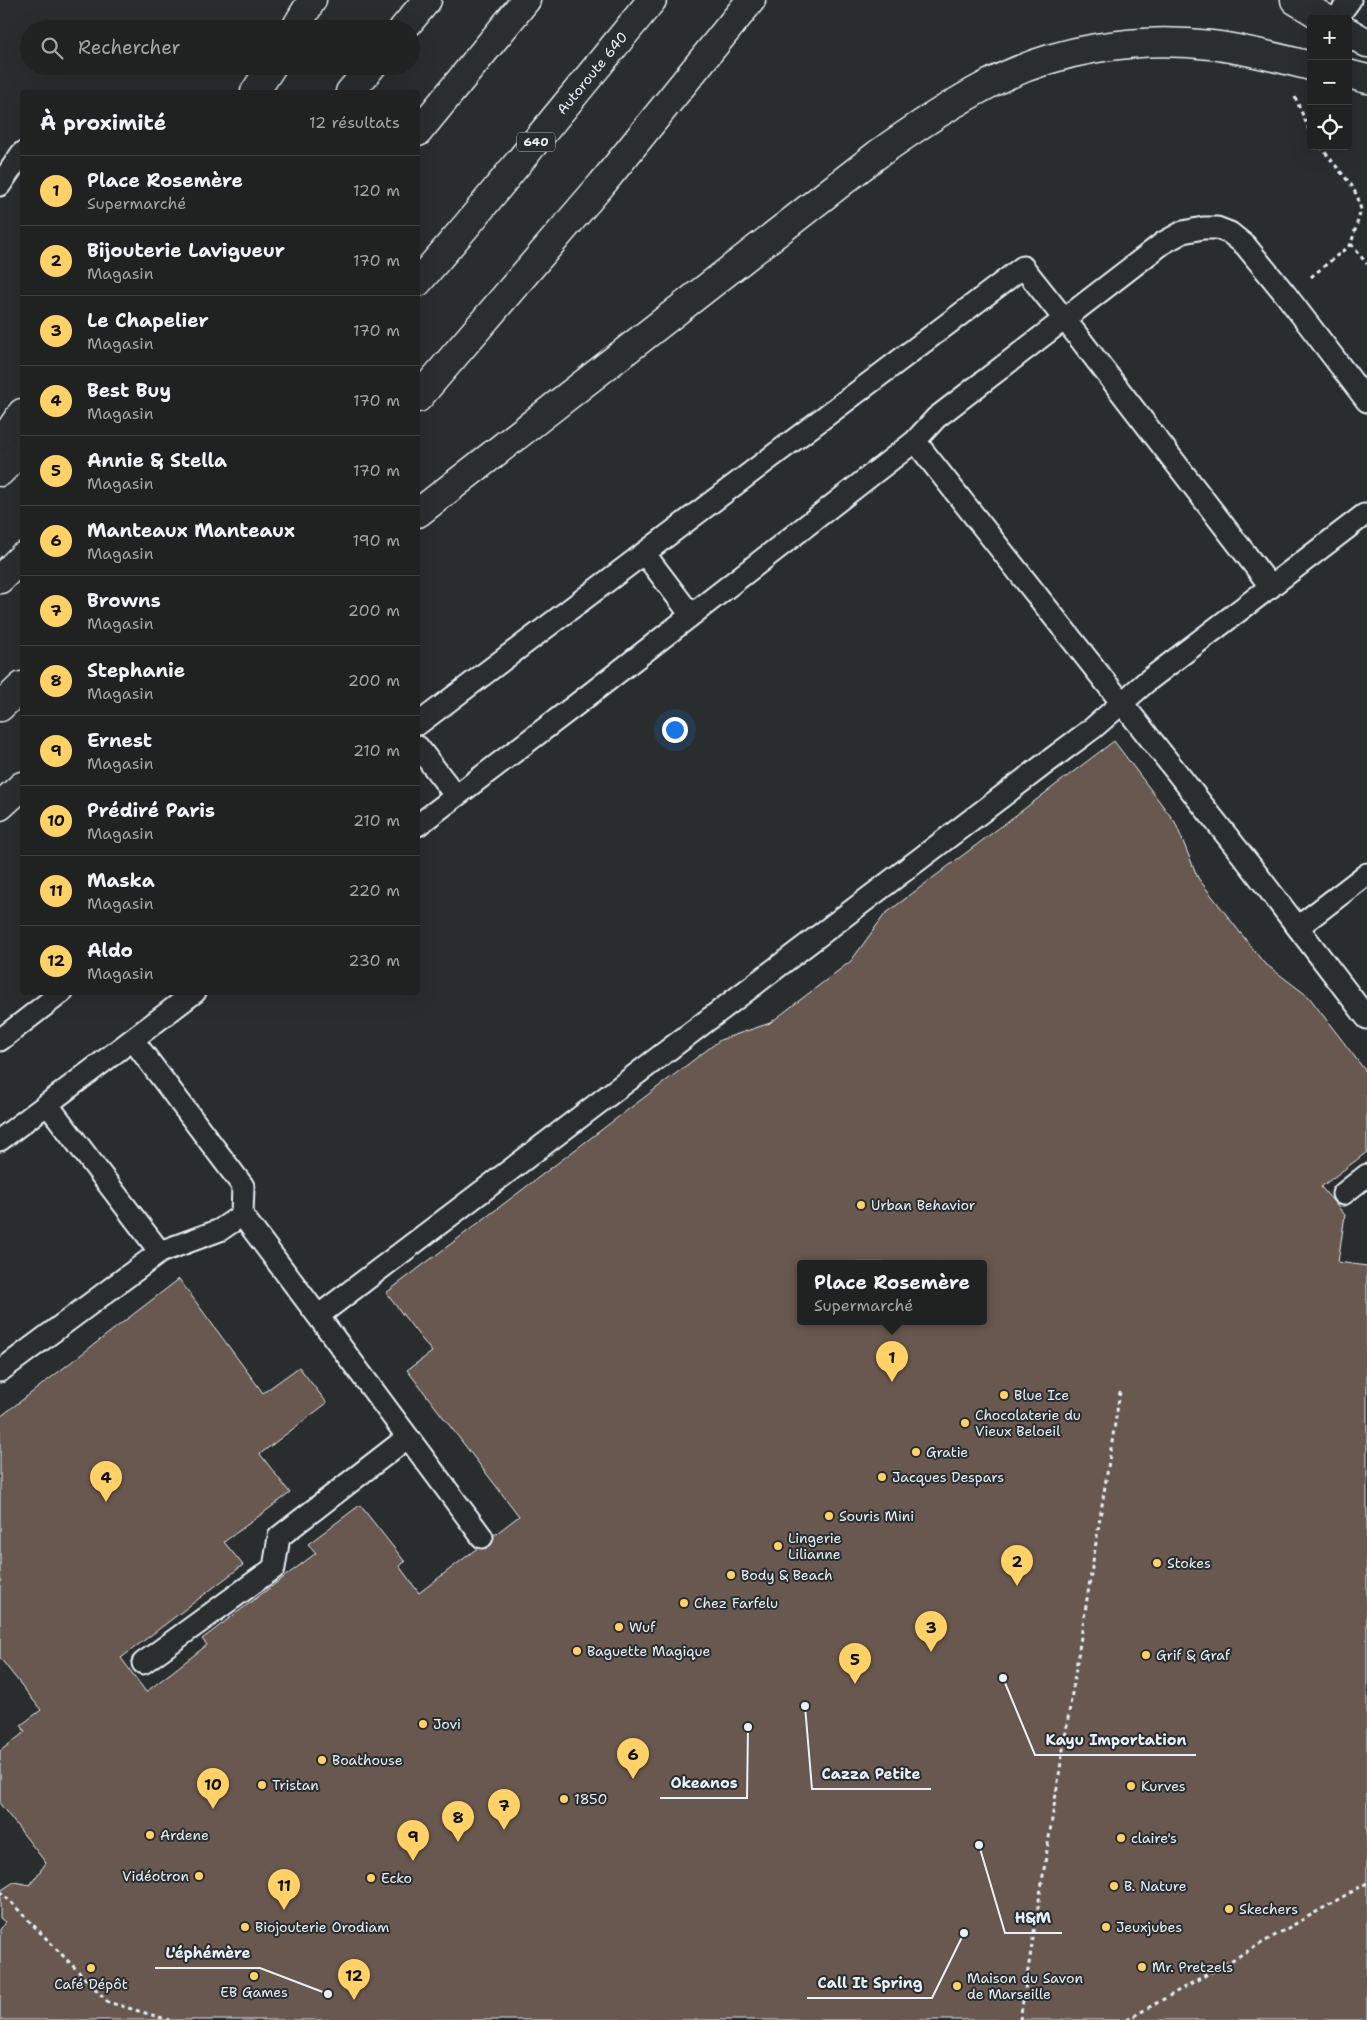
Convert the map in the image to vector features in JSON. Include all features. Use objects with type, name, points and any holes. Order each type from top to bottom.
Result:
[{"type":"main road","points":[[300,20],[312,0]]},
{"type":"main road","points":[[410,20],[427,0]]},
{"type":"main road","points":[[420,130],[526,0]]},
{"type":"main road","name":"Autoroute 640","points":[[420,280],[652,0]]},
{"type":"main road","points":[[420,396],[602,184],[751,0]]},
{"type":"main road","points":[[1295,0],[1319,15]]},
{"type":"main road","points":[[1352,34],[1367,43]]},
{"type":"main road","points":[[420,511],[878,154],[940,112],[988,84],[1055,58],[1107,46],[1132,44],[1170,42],[1210,45],[1255,52],[1307,65]]},
{"type":"main road","points":[[256,90],[266,75]]},
{"type":"main road","points":[[352,90],[364,75]]},
{"type":"main road","points":[[1352,75],[1367,79]]},
{"type":"main road","points":[[0,445],[20,416]]},
{"type":"main road","points":[[0,472],[20,452]]},
{"type":"main road","points":[[0,578],[20,560]]},
{"type":"main road","points":[[0,707],[20,688]]},
{"type":"main road","points":[[0,806],[20,788]]},
{"type":"lane","points":[[1339,15],[1350,0]]},
{"type":"lane","points":[[0,185],[20,156]]},
{"type":"lane","points":[[420,823],[914,441],[936,418],[1064,318],[1163,243],[1183,232],[1203,228],[1217,228],[1230,234],[1245,245],[1367,401]]},
{"type":"lane","points":[[420,722],[1022,267],[1064,318],[1271,587]]},
{"type":"lane","points":[[914,441],[1122,703],[1367,1017]]},
{"type":"lane","points":[[318,1316],[1093,728],[1146,682],[1364,515]]},
{"type":"lane","points":[[644,553],[691,615]]},
{"type":"lane","points":[[420,750],[456,796]]},
{"type":"lane","points":[[1298,927],[1367,874]]},
{"type":"lane","points":[[0,1040],[58,995]]},
{"type":"lane","points":[[0,1140],[191,995]]},
{"type":"lane","points":[[133,1040],[243,1186],[242,1215],[482,1537]]},
{"type":"lane","points":[[48,1105],[160,1252]]},
{"type":"lane","points":[[1342,1194],[1367,1175]]},
{"type":"lane","points":[[0,1371],[160,1252],[220,1230],[242,1215]]},
{"type":"lane","points":[[143,1663],[274,1568],[279,1537],[408,1437]]},
{"type":"path","points":[[1294,96],[1307,125]]},
{"type":"path","points":[[1286,295],[1351,244],[1361,210],[1352,186],[1323,150]]},
{"type":"path","points":[[1351,244],[1367,264]]},
{"type":"path","points":[[1020,2020],[1120,1392]]},
{"type":"path","points":[[1127,2020],[1367,1883]]},
{"type":"path","points":[[0,1890],[108,2002],[169,2020]]},
{"type":"building","points":[[1114,741],[1175,822],[1198,878],[1263,962],[1309,997],[1367,1073],[1367,1152],[1321,1187],[1345,1215],[1338,1262],[1367,1266],[1367,2020],[0,2020],[0,1930],[5,1922],[0,1918],[0,1891],[14,1882],[30,1885],[46,1863],[0,1804],[0,1751],[25,1732],[21,1725],[41,1710],[0,1658],[0,1583],[2,1581],[0,1578],[0,1417],[179,1279],[263,1393],[299,1367],[327,1403],[260,1454],[290,1493],[224,1542],[243,1565],[121,1658],[146,1692],[207,1645],[202,1639],[316,1553],[308,1544],[360,1505],[405,1562],[399,1566],[419,1593],[519,1516],[407,1370],[432,1352],[386,1293],[720,1040],[770,1023],[851,961],[885,914]]},
{"type":"place","name":"Urban Behavior","points":[[861,1205]]},
{"type":"place","name":"Place Rosemère","points":[[892,1382]]},
{"type":"place","name":"Blue Ice","points":[[1004,1395]]},
{"type":"place","name":"Chocolaterie du Vieux Beloeil","points":[[965,1423]]},
{"type":"place","name":"Gratie","points":[[916,1452]]},
{"type":"place","name":"Jacques Despars","points":[[882,1477]]},
{"type":"place","name":"Best Buy","points":[[106,1502]]},
{"type":"place","name":"Souris Mini","points":[[829,1516]]},
{"type":"place","name":"Lingerie Lilianne","points":[[778,1546]]},
{"type":"place","name":"Stokes","points":[[1157,1563]]},
{"type":"place","name":"Body & Beach","points":[[731,1575]]},
{"type":"place","name":"Bijouterie Lavigueur","points":[[1017,1586]]},
{"type":"place","name":"Chez Farfelu","points":[[684,1603]]},
{"type":"place","name":"Wuf","points":[[619,1627]]},
{"type":"place","name":"Baguette Magique","points":[[577,1651]]},
{"type":"place","name":"Le Chapelier","points":[[931,1652]]},
{"type":"place","name":"Grif & Graf","points":[[1146,1655]]},
{"type":"place","name":"Kayu Importation","points":[[1003,1678]]},
{"type":"place","name":"Annie & Stella","points":[[855,1684]]},
{"type":"place","name":"Cazza Petite","points":[[805,1706]]},
{"type":"place","name":"Jovi","points":[[423,1724]]},
{"type":"place","name":"Okeanos","points":[[748,1727]]},
{"type":"place","name":"Boathouse","points":[[322,1760]]},
{"type":"place","name":"Manteaux Manteaux","points":[[633,1779]]},
{"type":"place","name":"Tristan","points":[[262,1785]]},
{"type":"place","name":"Kurves","points":[[1131,1786]]},
{"type":"place","name":"1850","points":[[564,1799]]},
{"type":"place","name":"Prédiré Paris","points":[[213,1809]]},
{"type":"place","name":"Browns","points":[[504,1830]]},
{"type":"place","name":"Ardene","points":[[150,1835]]},
{"type":"place","name":"claire's","points":[[1121,1838]]},
{"type":"place","name":"Stephanie","points":[[458,1842]]},
{"type":"place","name":"H&M","points":[[979,1845]]},
{"type":"place","name":"Ernest","points":[[413,1861]]},
{"type":"place","name":"Vidéotron","points":[[199,1876]]},
{"type":"place","name":"Ecko","points":[[371,1878]]},
{"type":"place","name":"B. Nature","points":[[1114,1886]]},
{"type":"place","name":"Skechers","points":[[1229,1909]]},
{"type":"place","name":"Maska","points":[[284,1910]]},
{"type":"place","name":"Biojouterie Orodiam","points":[[245,1927]]},
{"type":"place","name":"Jeuxjubes","points":[[1106,1927]]},
{"type":"place","name":"Call It Spring","points":[[964,1933]]},
{"type":"place","name":"Mr. Pretzels","points":[[1142,1967]]},
{"type":"place","name":"Café Dépôt","points":[[91,1968]]},
{"type":"place","name":"EB Games","points":[[254,1976]]},
{"type":"place","name":"Maison du Savon de Marseille","points":[[957,1986]]},
{"type":"place","name":"L'éphémère","points":[[328,1994]]},
{"type":"place","name":"Aldo","points":[[354,2000]]}]
